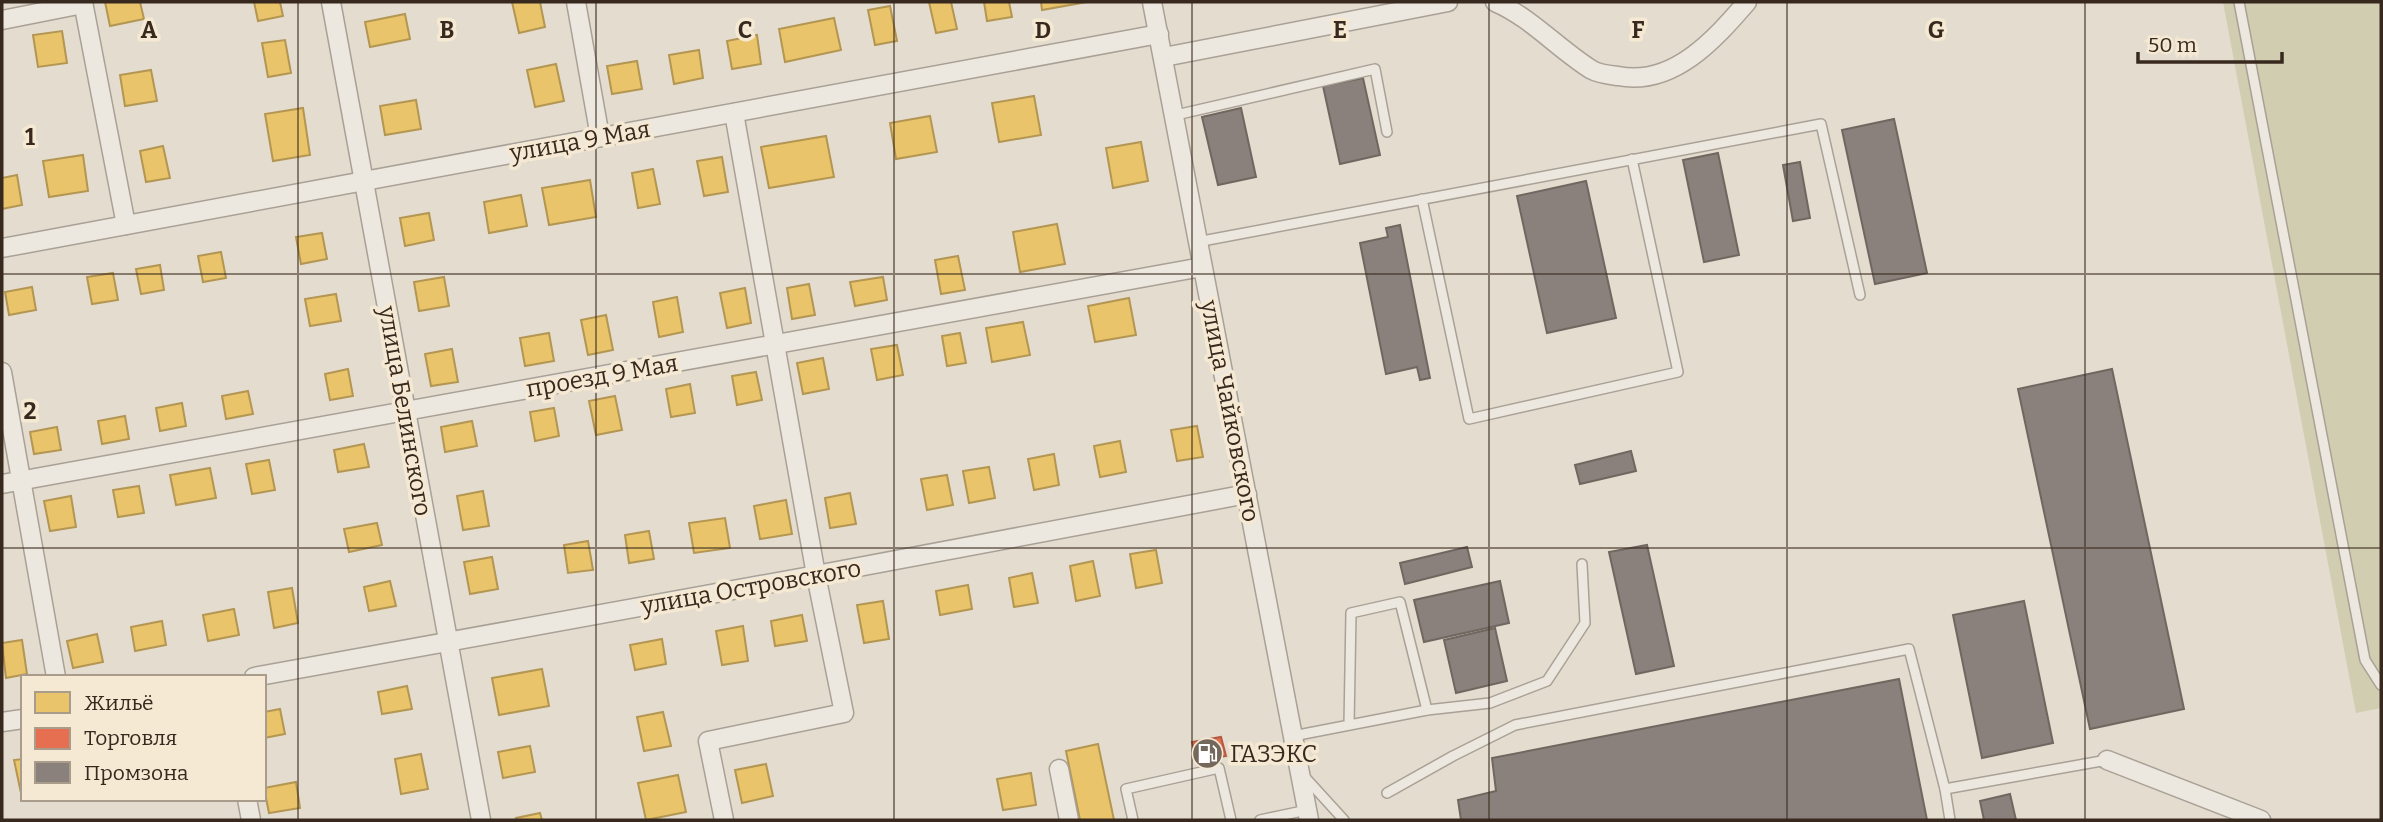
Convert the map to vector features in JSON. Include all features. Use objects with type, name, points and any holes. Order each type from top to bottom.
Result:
[{"type":"street","name":"улица Белинского","points":[[331,2],[481,820]]},
{"type":"street","points":[[576,2],[600,137]]},
{"type":"street","name":"улица Чайковского","points":[[1152,2],[1176,115],[1197,242],[1308,815]]},
{"type":"street","points":[[1164,57],[1374,13],[1448,2]]},
{"type":"street","points":[[1495,2],[1511,9],[1594,72],[1625,78],[1648,77],[1668,71],[1683,62],[1715,38],[1747,2]]},
{"type":"street","points":[[2,20],[83,3],[126,225]]},
{"type":"street","name":"улица 9 Мая","points":[[2,248],[1158,34]]},
{"type":"street","points":[[724,820],[708,741],[844,713],[816,575],[734,113]]},
{"type":"street","name":"проезд 9 Мая","points":[[2,484],[1202,267]]},
{"type":"street","points":[[2,372],[56,675]]},
{"type":"street","name":"улица Островского","points":[[265,675],[1247,494]]},
{"type":"street","points":[[2,722],[21,719]]},
{"type":"street","points":[[2107,760],[2261,820]]},
{"type":"street","points":[[1059,769],[1069,820]]},
{"type":"street","points":[[247,801],[251,820]]},
{"type":"lane","points":[[2239,2],[2365,660],[2381,685]]},
{"type":"lane","points":[[1176,115],[1375,69],[1388,132]]},
{"type":"lane","points":[[1197,242],[1821,124],[1860,295]]},
{"type":"lane","points":[[1422,199],[1469,419],[1678,372],[1632,159]]},
{"type":"lane","points":[[1293,736],[1427,710],[1490,703],[1547,681],[1584,623],[1583,564]]},
{"type":"lane","points":[[1349,726],[1351,613],[1400,602],[1427,710]]},
{"type":"lane","points":[[1387,793],[1515,725],[1909,649],[1945,789],[1950,820]]},
{"type":"lane","points":[[1945,789],[2107,760]]},
{"type":"lane","points":[[1133,820],[1126,789],[1219,768],[1231,820]]},
{"type":"lane","points":[[1299,771],[1345,820]]},
{"type":"lane","points":[[1260,820],[1308,815]]},
{"type":"shaded area","points":[[2223,2],[2381,2],[2381,708],[2356,713]]},
{"type":"building: Жильё","points":[[105,2],[140,2],[144,19],[110,26]]},
{"type":"building: Жильё","points":[[254,2],[280,2],[283,16],[258,21]]},
{"type":"building: Жильё","points":[[512,2],[540,2],[545,27],[519,33]]},
{"type":"building: Жильё","points":[[929,2],[951,2],[957,29],[936,33]]},
{"type":"building: Жильё","points":[[984,2],[1009,2],[1012,17],[987,21]]},
{"type":"building: Жильё","points":[[1041,2],[1087,2],[1042,10]]},
{"type":"building: Жильё","points":[[890,6],[897,41],[875,45],[868,10]]},
{"type":"building: Жильё","points":[[405,14],[410,39],[370,47],[365,22]]},
{"type":"building: Жильё","points":[[834,18],[841,50],[785,62],[779,29]]},
{"type":"building: Жильё","points":[[62,31],[67,63],[38,67],[33,35]]},
{"type":"building: Жильё","points":[[757,35],[761,64],[732,69],[727,41]]},
{"type":"building: Жильё","points":[[285,40],[291,73],[268,77],[262,43]]},
{"type":"building: Жильё","points":[[699,50],[703,78],[674,84],[669,55]]},
{"type":"building: Жильё","points":[[637,61],[642,89],[612,94],[607,66]]},
{"type":"building: Жильё","points":[[556,64],[564,101],[535,107],[527,70]]},
{"type":"building: Жильё","points":[[151,70],[157,101],[125,106],[120,75]]},
{"type":"building: Жильё","points":[[1034,96],[1041,135],[999,142],[992,103]]},
{"type":"building: Жильё","points":[[416,100],[421,129],[385,135],[380,106]]},
{"type":"building: Жильё","points":[[303,108],[310,155],[273,161],[265,114]]},
{"type":"building: Жильё","points":[[930,116],[937,152],[896,159],[890,123]]},
{"type":"building: Жильё","points":[[826,136],[834,177],[769,188],[761,147]]},
{"type":"building: Жильё","points":[[1141,142],[1148,181],[1113,188],[1106,148]]},
{"type":"building: Жильё","points":[[163,146],[170,178],[146,182],[140,151]]},
{"type":"building: Жильё","points":[[83,155],[88,191],[49,197],[43,161]]},
{"type":"building: Жильё","points":[[722,157],[728,192],[704,196],[697,161]]},
{"type":"building: Жильё","points":[[653,169],[660,204],[638,208],[632,173]]},
{"type":"building: Жильё","points":[[17,175],[22,205],[2,209],[2,178]]},
{"type":"building: Жильё","points":[[590,180],[596,217],[549,225],[542,188]]},
{"type":"building: Жильё","points":[[521,195],[527,226],[489,233],[484,202]]},
{"type":"building: Жильё","points":[[429,213],[434,240],[405,246],[400,218]]},
{"type":"building: Жильё","points":[[1057,224],[1065,264],[1020,272],[1013,232]]},
{"type":"building: Жильё","points":[[322,233],[327,259],[301,264],[296,237]]},
{"type":"building: Жильё","points":[[221,252],[226,278],[203,282],[198,256]]},
{"type":"building: Жильё","points":[[958,256],[965,290],[941,294],[935,260]]},
{"type":"building: Жильё","points":[[160,265],[164,290],[141,294],[136,269]]},
{"type":"building: Жильё","points":[[113,273],[118,300],[92,304],[87,277]]},
{"type":"building: Жильё","points":[[444,277],[449,306],[419,311],[414,282]]},
{"type":"building: Жильё","points":[[883,277],[887,300],[855,306],[850,282]]},
{"type":"building: Жильё","points":[[809,284],[815,315],[792,319],[787,288]]},
{"type":"building: Жильё","points":[[32,287],[36,310],[9,315],[5,292]]},
{"type":"building: Жильё","points":[[745,288],[751,323],[727,328],[720,293]]},
{"type":"building: Жильё","points":[[336,294],[341,321],[310,326],[305,299]]},
{"type":"building: Жильё","points":[[677,297],[683,332],[659,337],[653,302]]},
{"type":"building: Жильё","points":[[1129,298],[1136,335],[1095,342],[1088,306]]},
{"type":"building: Жильё","points":[[606,315],[613,350],[588,355],[581,320]]},
{"type":"building: Жильё","points":[[1023,322],[1030,355],[992,362],[986,328]]},
{"type":"building: Жильё","points":[[549,333],[554,361],[525,366],[520,338]]},
{"type":"building: Жильё","points":[[960,333],[966,363],[947,366],[942,336]]},
{"type":"building: Жильё","points":[[897,345],[903,375],[877,380],[871,349]]},
{"type":"building: Жильё","points":[[452,349],[458,382],[431,386],[425,354]]},
{"type":"building: Жильё","points":[[823,358],[829,389],[803,394],[797,363]]},
{"type":"building: Жильё","points":[[348,369],[353,396],[330,400],[325,374]]},
{"type":"building: Жильё","points":[[756,372],[762,400],[737,405],[732,376]]},
{"type":"building: Жильё","points":[[690,384],[695,413],[671,417],[666,389]]},
{"type":"building: Жильё","points":[[248,391],[253,414],[226,419],[222,396]]},
{"type":"building: Жильё","points":[[615,396],[622,430],[596,435],[589,401]]},
{"type":"building: Жильё","points":[[182,403],[186,426],[160,431],[156,408]]},
{"type":"building: Жильё","points":[[554,408],[559,436],[535,441],[530,412]]},
{"type":"building: Жильё","points":[[125,416],[129,439],[102,444],[98,421]]},
{"type":"building: Жильё","points":[[472,421],[477,446],[445,452],[441,427]]},
{"type":"building: Жильё","points":[[1197,426],[1203,457],[1177,461],[1171,430]]},
{"type":"building: Жильё","points":[[57,427],[61,450],[34,454],[30,432]]},
{"type":"building: Жильё","points":[[1120,441],[1126,472],[1100,477],[1094,446]]},
{"type":"building: Жильё","points":[[364,444],[369,467],[338,472],[334,450]]},
{"type":"building: Жильё","points":[[1054,454],[1059,485],[1034,490],[1028,459]]},
{"type":"building: Жильё","points":[[269,460],[275,490],[252,494],[246,464]]},
{"type":"building: Жильё","points":[[989,467],[995,498],[969,503],[963,471]]},
{"type":"building: Жильё","points":[[210,468],[216,498],[176,505],[170,475]]},
{"type":"building: Жильё","points":[[947,475],[953,505],[927,510],[921,479]]},
{"type":"building: Жильё","points":[[139,486],[144,513],[118,517],[113,490]]},
{"type":"building: Жильё","points":[[483,491],[489,526],[463,530],[457,496]]},
{"type":"building: Жильё","points":[[850,493],[856,524],[830,528],[825,498]]},
{"type":"building: Жильё","points":[[71,496],[76,527],[50,531],[44,501]]},
{"type":"building: Жильё","points":[[786,500],[792,534],[760,539],[754,506]]},
{"type":"building: Жильё","points":[[725,518],[730,548],[694,553],[689,523]]},
{"type":"building: Жильё","points":[[377,523],[382,545],[349,552],[344,529]]},
{"type":"building: Жильё","points":[[649,531],[654,559],[629,563],[625,535]]},
{"type":"building: Жильё","points":[[588,541],[593,570],[568,573],[564,545]]},
{"type":"building: Жильё","points":[[1156,550],[1162,583],[1136,588],[1130,554]]},
{"type":"building: Жильё","points":[[492,557],[498,589],[470,594],[464,562]]},
{"type":"building: Жильё","points":[[1093,561],[1100,596],[1076,601],[1070,566]]},
{"type":"building: Жильё","points":[[1032,573],[1038,603],[1014,607],[1009,578]]},
{"type":"building: Жильё","points":[[390,581],[396,606],[369,611],[364,587]]},
{"type":"building: Жильё","points":[[968,585],[972,609],[940,615],[936,591]]},
{"type":"building: Жильё","points":[[292,588],[298,623],[274,628],[268,592]]},
{"type":"building: Жильё","points":[[883,601],[889,639],[864,643],[857,605]]},
{"type":"building: Жильё","points":[[234,609],[239,635],[208,641],[203,615]]},
{"type":"building: Жильё","points":[[802,615],[807,641],[775,646],[771,621]]},
{"type":"building: Жильё","points":[[162,621],[166,645],[135,651],[131,627]]},
{"type":"building: Жильё","points":[[743,626],[748,661],[722,665],[716,631]]},
{"type":"building: Жильё","points":[[97,634],[103,662],[73,668],[67,641]]},
{"type":"building: Жильё","points":[[662,639],[666,664],[635,670],[630,645]]},
{"type":"building: Жильё","points":[[22,640],[27,674],[6,678],[2,643]]},
{"type":"building: Жильё","points":[[542,669],[549,706],[499,715],[492,678]]},
{"type":"building: Жильё","points":[[407,686],[412,709],[382,714],[378,692]]},
{"type":"building: Жильё","points":[[280,709],[285,734],[266,738],[266,712]]},
{"type":"building: Жильё","points":[[663,712],[671,746],[644,751],[637,717]]},
{"type":"building: Жильё","points":[[1098,744],[1114,820],[1080,820],[1066,751]]},
{"type":"building: Жильё","points":[[530,746],[535,772],[503,778],[498,752]]},
{"type":"building: Жильё","points":[[421,754],[428,789],[401,794],[395,759]]},
{"type":"building: Жильё","points":[[21,759],[21,793],[14,760]]},
{"type":"building: Жильё","points":[[766,764],[773,796],[742,803],[735,770]]},
{"type":"building: Жильё","points":[[1031,773],[1036,805],[1003,810],[997,779]]},
{"type":"building: Жильё","points":[[678,775],[686,812],[646,820],[638,783]]},
{"type":"building: Жильё","points":[[296,782],[300,808],[269,813],[266,788]]},
{"type":"building: Жильё","points":[[540,813],[542,820],[516,818]]},
{"type":"building: Торговля","points":[[1221,737],[1226,756],[1197,761],[1192,742]]},
{"type":"building: Промзона","points":[[1363,78],[1380,155],[1340,164],[1323,86]]},
{"type":"building: Промзона","points":[[1241,108],[1256,177],[1218,185],[1202,117]]},
{"type":"building: Промзона","points":[[1894,119],[1927,273],[1875,284],[1842,130]]},
{"type":"building: Промзона","points":[[1718,153],[1739,255],[1704,262],[1683,160]]},
{"type":"building: Промзона","points":[[1800,162],[1810,218],[1793,221],[1783,165]]},
{"type":"building: Промзона","points":[[1586,181],[1616,318],[1547,333],[1517,196]]},
{"type":"building: Промзона","points":[[1400,225],[1430,378],[1420,380],[1417,367],[1386,374],[1360,243],[1388,237],[1386,228]]},
{"type":"building: Промзона","points":[[2112,369],[2184,709],[2090,729],[2018,389]]},
{"type":"building: Промзона","points":[[1631,451],[1636,471],[1580,484],[1575,465]]},
{"type":"building: Промзона","points":[[1647,545],[1674,666],[1636,674],[1609,552]]},
{"type":"building: Промзона","points":[[1467,547],[1472,567],[1405,584],[1400,563]]},
{"type":"building: Промзона","points":[[1500,581],[1509,623],[1424,642],[1414,600]]},
{"type":"building: Промзона","points":[[2024,601],[2053,743],[1982,758],[1953,615]]},
{"type":"building: Промзона","points":[[1495,628],[1507,681],[1456,693],[1444,640]]},
{"type":"building: Промзона","points":[[1899,679],[1927,820],[1461,820],[1458,800],[1496,791],[1492,758]]},
{"type":"building: Промзона","points":[[2010,794],[2016,820],[1984,820],[1980,801]]},
{"type":"place","name":"ГАЗЭКС","points":[[1207,754]]}]
